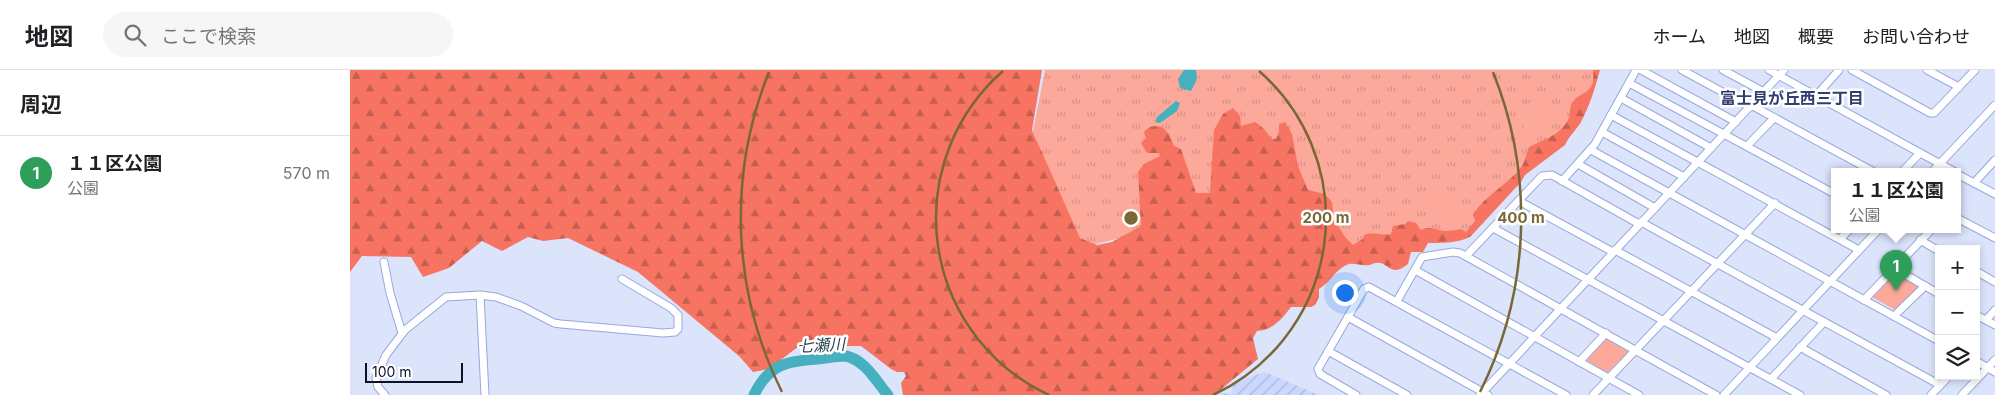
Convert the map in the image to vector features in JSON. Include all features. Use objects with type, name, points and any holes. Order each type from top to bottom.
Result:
[{"type":"street","points":[[1562,181],[1591,150],[1636,70]]},
{"type":"street","points":[[1641,70],[1736,122]]},
{"type":"street","points":[[1682,70],[1867,168]]},
{"type":"street","points":[[1724,70],[1764,92]]},
{"type":"street","points":[[1768,70],[1782,73],[1816,96],[1947,168]]},
{"type":"street","points":[[1816,96],[1839,70]]},
{"type":"street","points":[[1852,70],[1930,114],[1934,113],[1975,70]]},
{"type":"street","points":[[1927,70],[1958,87]]},
{"type":"street","points":[[1348,318],[1484,394],[1534,336],[1782,73]]},
{"type":"street","points":[[1629,83],[1831,192]]},
{"type":"street","points":[[1621,98],[1711,148]]},
{"type":"street","points":[[1936,168],[1995,104]]},
{"type":"street","points":[[1611,115],[1859,250]]},
{"type":"street","points":[[1747,146],[1774,118]]},
{"type":"street","points":[[1602,132],[1684,177]]},
{"type":"street","points":[[1591,150],[1935,339]]},
{"type":"street","points":[[1906,168],[1920,153]]},
{"type":"street","points":[[1974,183],[1995,160]]},
{"type":"street","points":[[1578,164],[1655,208]]},
{"type":"street","points":[[1466,256],[1542,176],[1552,175],[1940,386]]},
{"type":"street","points":[[1961,176],[1995,194]]},
{"type":"street","points":[[1519,201],[1777,338]]},
{"type":"street","points":[[1593,395],[1774,203]]},
{"type":"street","points":[[1961,220],[1995,238]]},
{"type":"street","points":[[1493,228],[1800,395]]},
{"type":"street","points":[[1840,239],[1846,233]]},
{"type":"street","points":[[1724,395],[1875,233]]},
{"type":"street","points":[[1864,300],[1927,233]]},
{"type":"street","points":[[1920,240],[1935,249]]},
{"type":"street","points":[[1397,302],[1422,257],[1453,252],[1466,256],[1716,395]]},
{"type":"street","points":[[384,262],[390,293],[402,333]]},
{"type":"street","points":[[1894,268],[1935,292]]},
{"type":"street","points":[[1415,270],[1639,395]]},
{"type":"street","points":[[1980,274],[1995,282]]},
{"type":"street","points":[[385,395],[378,387],[376,378],[386,355],[402,333],[446,297],[480,296],[508,300],[554,323],[663,333],[675,332],[678,329],[678,316],[670,308],[622,280]]},
{"type":"street","points":[[1894,316],[1925,286]]},
{"type":"street","points":[[1356,395],[1318,371],[1318,366],[1366,287],[1371,287],[1566,395]]},
{"type":"street","points":[[480,296],[486,395]]},
{"type":"street","points":[[1986,320],[1995,310]]},
{"type":"street","points":[[1980,317],[1995,325]]},
{"type":"street","points":[[1771,379],[1824,322]]},
{"type":"street","points":[[1579,362],[1606,333]]},
{"type":"street","points":[[1800,347],[1886,395]]},
{"type":"street","points":[[1328,351],[1408,395]]},
{"type":"street","points":[[1962,395],[1995,360]]},
{"type":"street","points":[[1980,363],[1995,372]]},
{"type":"street","points":[[1931,395],[1945,380]]},
{"type":"shaded area","points":[[1184,70],[1196,70],[1197,79],[1191,91],[1180,88],[1178,79]]},
{"type":"shaded area","points":[[1176,101],[1180,103],[1177,111],[1160,123],[1155,122],[1157,117]]},
{"type":"shaded area","points":[[1265,372],[1319,395],[1218,395],[1221,393],[1231,394],[1234,382]]},
{"type":"green space","points":[[350,70],[1042,70],[1032,130],[1080,238],[1097,245],[1112,242],[1141,226],[1138,172],[1144,164],[1160,156],[1159,153],[1147,153],[1141,143],[1146,138],[1144,132],[1150,127],[1162,127],[1169,134],[1174,146],[1181,149],[1196,193],[1210,193],[1214,130],[1223,114],[1233,108],[1240,116],[1241,126],[1255,122],[1272,139],[1276,139],[1279,132],[1279,124],[1285,122],[1292,134],[1298,166],[1308,190],[1325,194],[1332,202],[1333,217],[1345,237],[1353,245],[1367,234],[1391,234],[1393,226],[1405,224],[1408,221],[1416,223],[1421,230],[1428,228],[1446,231],[1461,229],[1466,232],[1475,221],[1473,214],[1522,166],[1529,147],[1550,137],[1563,127],[1570,115],[1572,103],[1590,88],[1593,70],[1600,70],[1584,116],[1565,145],[1525,175],[1521,182],[1471,236],[1444,243],[1428,243],[1423,252],[1411,252],[1408,264],[1397,270],[1393,270],[1380,263],[1370,265],[1349,264],[1344,266],[1319,289],[1319,297],[1315,305],[1311,307],[1291,307],[1281,320],[1268,329],[1257,331],[1253,338],[1258,359],[1214,395],[903,395],[901,383],[906,376],[904,372],[897,372],[891,369],[861,346],[799,346],[769,369],[753,372],[739,356],[638,272],[568,238],[543,241],[528,237],[502,251],[482,241],[449,268],[423,277],[411,257],[362,256],[350,272]]},
{"type":"green space","points":[[1045,70],[1596,70],[1592,90],[1575,122],[1468,233],[1441,235],[1396,258],[1222,206],[1150,231],[1079,248],[1033,131]]},
{"type":"green space","points":[[1543,98],[1548,101],[1551,108],[1551,128],[1546,133],[1529,134],[1521,122],[1522,112],[1529,103]]},
{"type":"green space","points":[[1440,188],[1456,192],[1461,203],[1455,219],[1445,223],[1436,217],[1431,207],[1432,196]]},
{"type":"green space","points":[[1894,273],[1919,287],[1895,310],[1872,297]]},
{"type":"green space","points":[[1606,339],[1629,352],[1607,373],[1585,360]]},
{"type":"waterway","name":"七瀬川","points":[[754,395],[766,377],[780,366],[797,361],[846,356],[853,358],[864,366],[888,395]]},
{"type":"place","name":"１１区公園","points":[[1896,291]]},
{"type":"district","name":"富士見が丘西三丁目","points":[[1792,98]]}]
